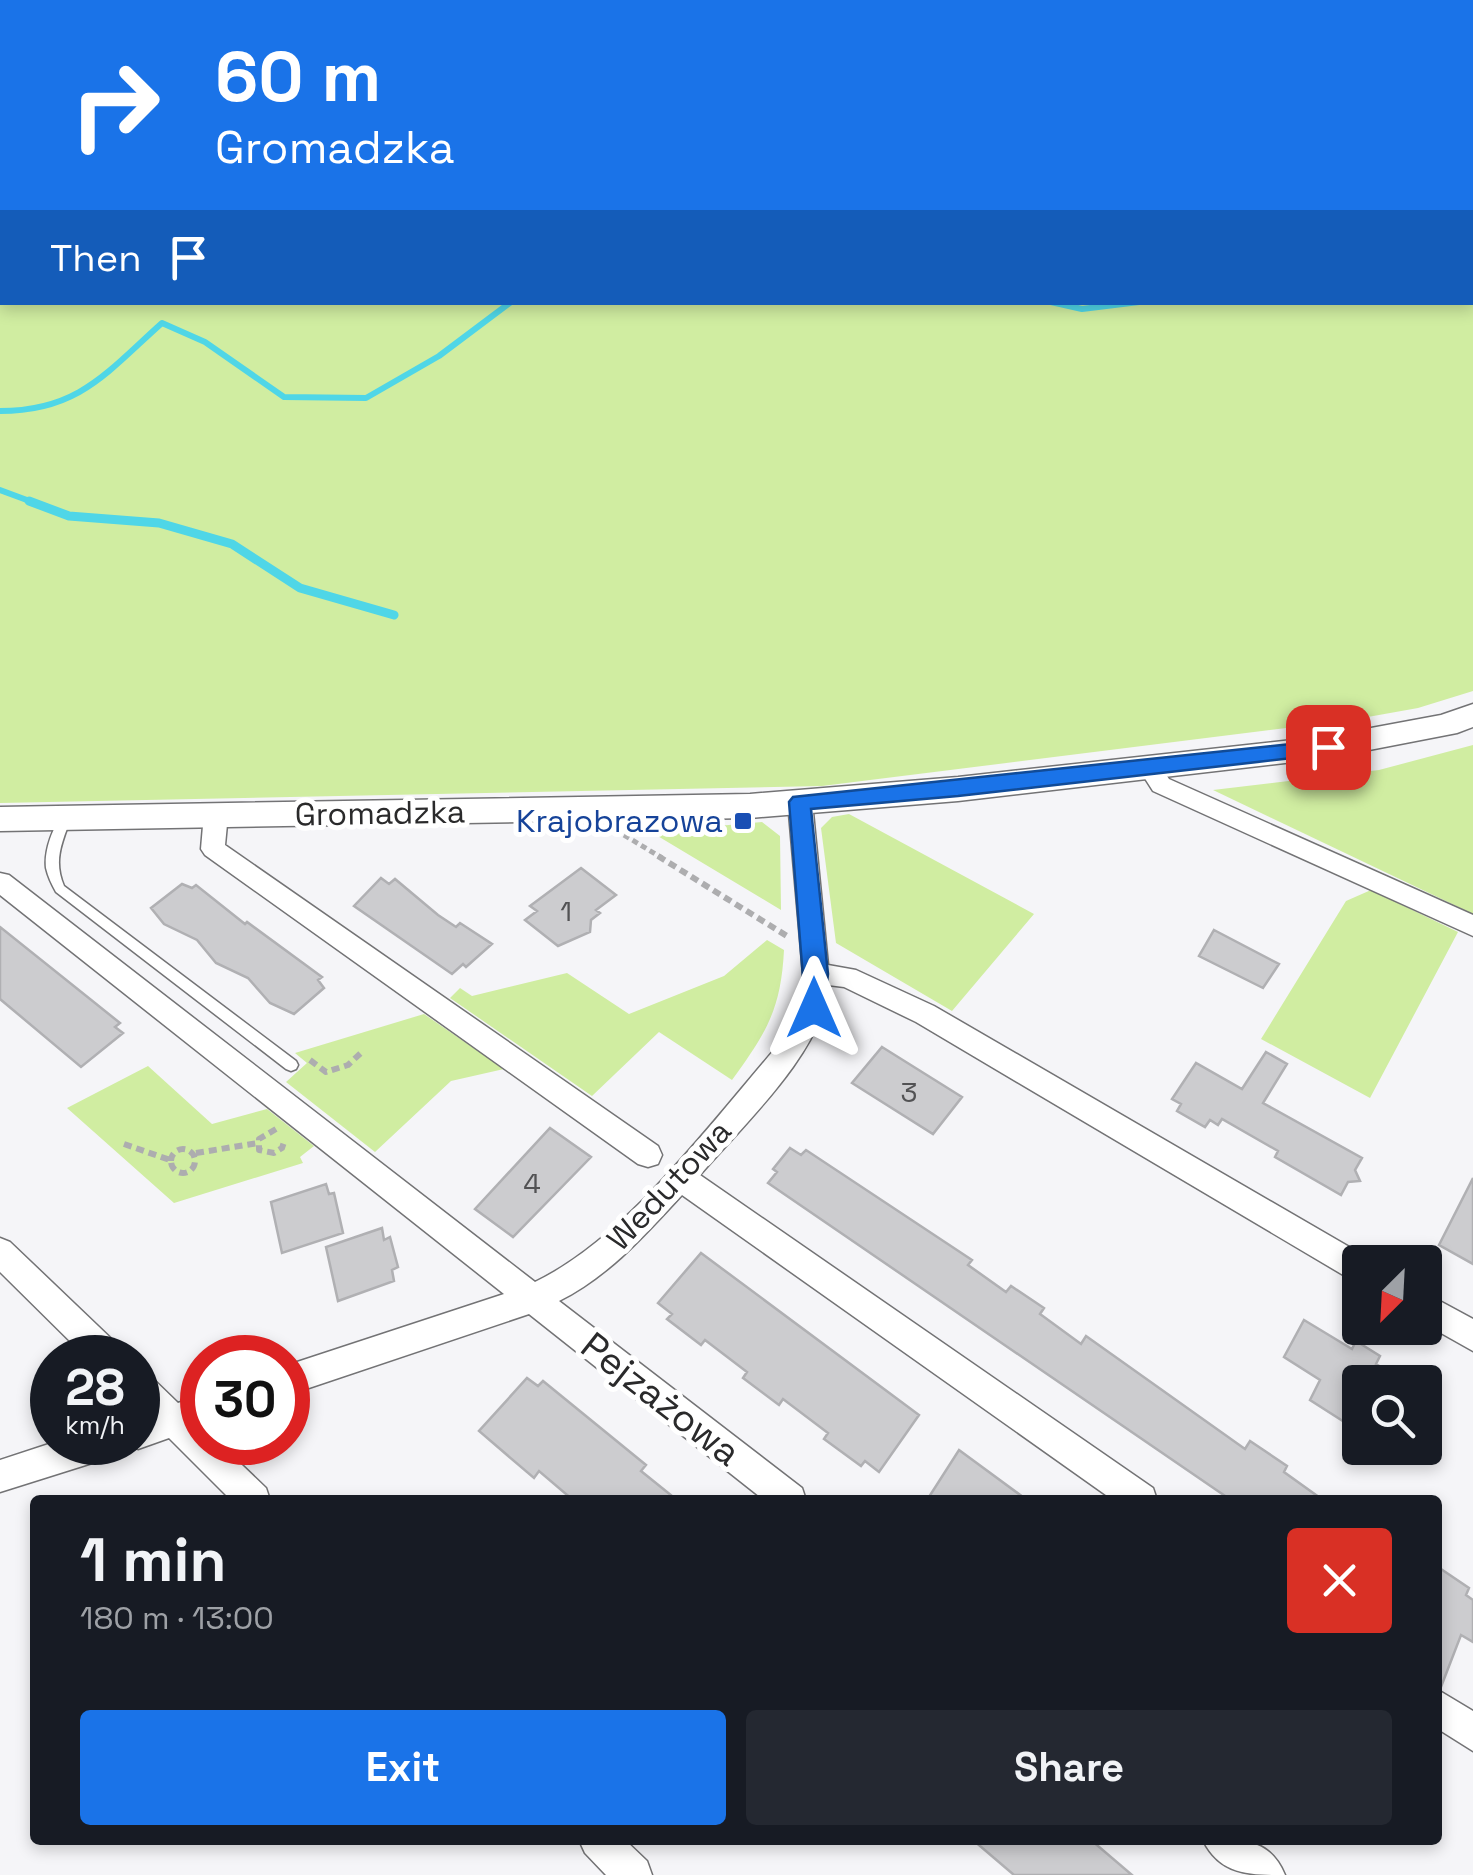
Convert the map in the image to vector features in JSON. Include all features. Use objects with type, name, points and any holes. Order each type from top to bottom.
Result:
[{"type":"street","name":"Gromadzka","points":[[2,824],[65,818],[216,814],[614,812],[800,802],[958,789],[1328,747],[1473,715]]},
{"type":"street","points":[[1148,766],[1161,784],[1473,926]]},
{"type":"street","name":"Wedutowa","points":[[310,1373],[532,1299],[571,1280],[619,1243],[680,1176],[806,1028],[814,1008],[815,960],[800,802]]},
{"type":"street","points":[[216,814],[214,849],[648,1155]]},
{"type":"street","name":"Pejzażowa","points":[[0,882],[784,1495]]},
{"type":"street","points":[[815,960],[910,1005],[1342,1258]]},
{"type":"street","points":[[680,1176],[1134,1495]]},
{"type":"street","points":[[0,1252],[85,1335]]},
{"type":"street","points":[[1442,1317],[1473,1336]]},
{"type":"street","points":[[0,1476],[35,1465]]},
{"type":"street","points":[[226,1465],[250,1495]]},
{"type":"street","points":[[1442,1711],[1473,1734]]},
{"type":"street","points":[[603,1845],[634,1875]]},
{"type":"street","points":[[1228,1845],[1266,1875]]},
{"type":"lane","points":[[65,818],[49,872],[60,889],[290,1065]]},
{"type":"path","points":[[614,812],[621,833],[800,945],[815,960]]},
{"type":"path","points":[[290,1065],[302,1055],[326,1072],[348,1065],[363,1051]]},
{"type":"path","points":[[196,1153],[197,1162],[190,1170],[170,1170],[170,1160],[177,1152],[188,1149],[196,1153],[258,1143]]},
{"type":"path","points":[[124,1144],[170,1160]]},
{"type":"green space","points":[[0,305],[1473,305],[1473,691],[1418,708],[1351,720],[822,786],[0,803]]},
{"type":"green space","points":[[1473,745],[1473,914],[1213,790],[1379,770]]},
{"type":"green space","points":[[849,814],[1034,914],[952,1011],[836,943],[821,828],[832,817]]},
{"type":"green space","points":[[762,822],[780,836],[781,910],[651,832]]},
{"type":"green space","points":[[1371,890],[1458,932],[1370,1098],[1261,1039],[1346,901]]},
{"type":"green space","points":[[767,940],[784,950],[775,1005],[763,1034],[732,1080],[659,1032],[592,1096],[450,998],[460,988],[472,996],[567,973],[629,1014],[724,976]]},
{"type":"green space","points":[[424,1014],[504,1069],[451,1081],[375,1152],[286,1082],[307,1063],[295,1053]]},
{"type":"green space","points":[[148,1066],[212,1124],[267,1109],[314,1146],[300,1157],[303,1163],[174,1203],[67,1108]]},
{"type":"building","points":[[581,868],[616,895],[596,910],[600,913],[591,920],[590,932],[558,946],[525,920],[537,911],[530,906]]},
{"type":"building","points":[[381,878],[389,884],[395,879],[438,915],[456,927],[460,923],[492,944],[452,974],[354,906]]},
{"type":"building","points":[[182,884],[192,888],[196,885],[247,922],[322,977],[318,980],[324,988],[294,1014],[270,1003],[248,978],[216,963],[197,940],[164,924],[151,908]]},
{"type":"building","points":[[0,927],[120,1023],[115,1027],[123,1033],[81,1067],[0,999]]},
{"type":"building","points":[[1214,930],[1279,964],[1263,988],[1199,956]]},
{"type":"building","points":[[882,1047],[962,1097],[933,1134],[852,1083]]},
{"type":"building","points":[[1266,1052],[1287,1064],[1263,1103],[1362,1158],[1355,1170],[1360,1181],[1348,1182],[1341,1195],[1275,1157],[1278,1151],[1222,1119],[1218,1125],[1210,1120],[1205,1127],[1177,1111],[1181,1104],[1172,1099],[1196,1063],[1242,1089]]},
{"type":"building","points":[[550,1128],[591,1157],[513,1237],[475,1209]]},
{"type":"building","points":[[790,1148],[801,1155],[806,1150],[972,1260],[968,1265],[1006,1292],[1011,1286],[1044,1308],[1040,1314],[1081,1344],[1086,1336],[1245,1449],[1250,1441],[1287,1466],[1284,1472],[1316,1495],[1224,1495],[768,1183],[777,1172],[773,1169]]},
{"type":"building","points":[[1473,1178],[1473,1264],[1439,1245]]},
{"type":"building","points":[[326,1184],[329,1194],[334,1193],[343,1233],[282,1253],[271,1202]]},
{"type":"building","points":[[382,1228],[384,1240],[390,1237],[398,1267],[392,1270],[394,1281],[338,1301],[326,1247]]},
{"type":"building","points":[[701,1253],[919,1415],[879,1472],[865,1461],[861,1466],[824,1439],[828,1433],[783,1399],[779,1405],[743,1378],[747,1372],[705,1340],[701,1345],[667,1319],[672,1314],[658,1303]]},
{"type":"building","points":[[1304,1320],[1342,1345],[1352,1349],[1354,1345],[1362,1345],[1380,1356],[1378,1365],[1342,1365],[1342,1420],[1310,1400],[1320,1380],[1284,1357]]},
{"type":"building","points":[[527,1378],[538,1386],[543,1381],[646,1465],[641,1471],[671,1495],[567,1495],[539,1471],[534,1478],[479,1431]]},
{"type":"building","points":[[959,1450],[1020,1495],[930,1495]]},
{"type":"building","points":[[1442,1570],[1469,1588],[1466,1595],[1473,1600],[1473,1642],[1461,1635],[1442,1684]]},
{"type":"building","points":[[979,1845],[1097,1845],[1132,1875],[1014,1875]]},
{"type":"waterway","points":[[0,411],[51,404],[71,396],[107,372],[162,323],[205,342],[284,397],[366,398],[439,356],[507,305]]},
{"type":"waterway","points":[[1064,305],[1082,309],[1115,305]]},
{"type":"waterway","points":[[0,490],[35,503]]},
{"type":"waterway","points":[[29,501],[69,516],[159,523],[232,544],[300,588],[394,615]]},
{"type":"place","name":"Krajobrazowa","points":[[743,821]]},
{"type":"route","points":[[814,1008],[816,974],[800,802],[958,789],[1328,747]]}]
